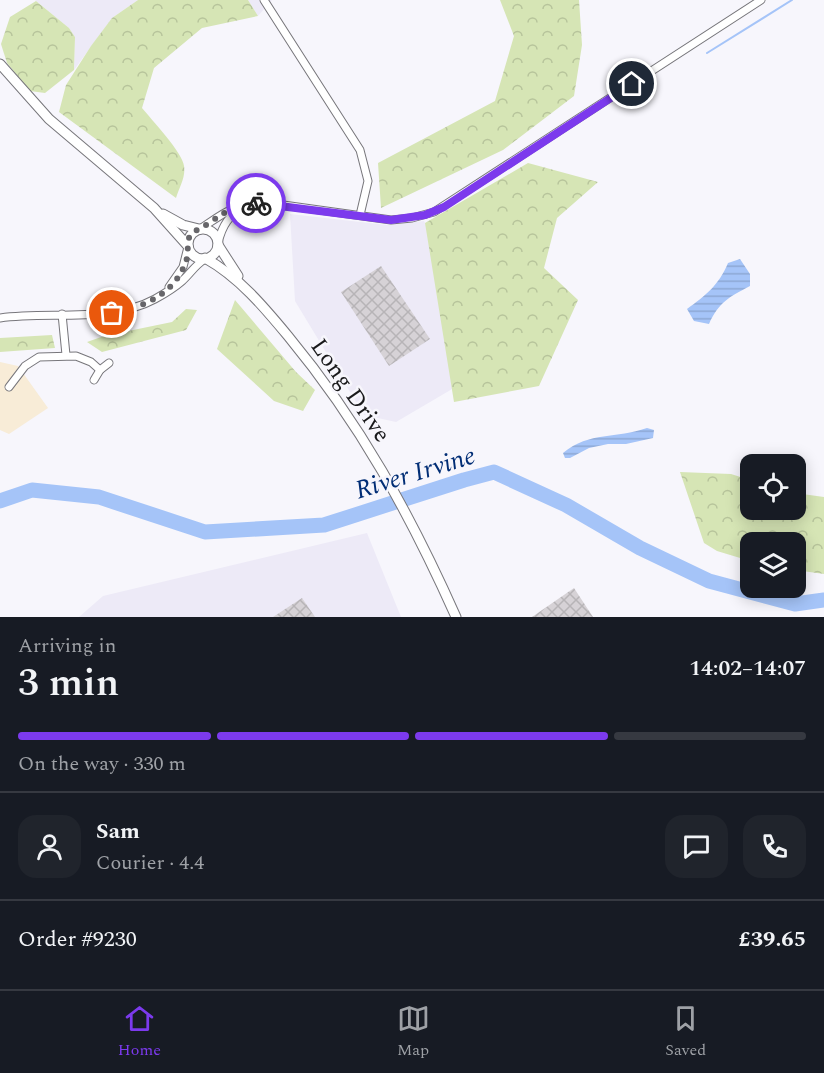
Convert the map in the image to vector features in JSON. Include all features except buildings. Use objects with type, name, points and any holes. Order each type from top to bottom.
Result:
[{"type":"main road","points":[[0,64],[49,119],[154,208],[196,257],[205,259],[214,254],[218,244],[217,238],[210,231],[177,222],[154,208]]},
{"type":"main road","points":[[188,247],[189,237],[199,229]]},
{"type":"main road","name":"Long Drive","points":[[218,244],[248,291]]},
{"type":"main road","name":"Long Drive","points":[[205,259],[222,268],[248,291],[280,326],[323,380],[374,456],[412,524],[456,617]]},
{"type":"street","points":[[264,0],[360,150],[368,181],[360,215]]},
{"type":"street","points":[[199,229],[230,208],[254,203],[384,219],[401,220],[425,215],[444,207],[761,0]]},
{"type":"street","points":[[218,244],[221,230],[228,219],[240,209],[254,203]]},
{"type":"street","points":[[164,294],[183,267],[188,247]]},
{"type":"street","points":[[0,318],[123,311],[164,294],[180,283],[205,259]]},
{"type":"street","points":[[62,314],[66,355]]},
{"type":"street","points":[[9,387],[31,361],[39,357],[66,355],[84,358],[100,370]]},
{"type":"street","points":[[94,380],[100,370],[109,363]]},
{"type":"shaded area","points":[[35,0],[138,0],[112,18],[74,70],[75,37],[69,28]]},
{"type":"shaded area","points":[[248,0],[272,0],[258,16]]},
{"type":"shaded area","points":[[290,214],[387,225],[424,221],[459,289],[476,375],[396,422],[364,415],[295,301]]},
{"type":"shaded area","points":[[0,362],[18,366],[48,408],[9,434],[0,430]]},
{"type":"shaded area","points":[[367,533],[401,617],[79,617],[103,596]]},
{"type":"green space","points":[[138,0],[248,0],[258,16],[202,28],[154,68],[142,108],[173,145],[182,160],[184,174],[176,198],[59,112],[66,85],[91,46],[112,18]]},
{"type":"green space","points":[[500,0],[579,0],[582,45],[574,96],[503,150],[381,208],[378,163],[495,101],[514,36]]},
{"type":"green space","points":[[36,1],[69,28],[75,37],[74,70],[45,93],[30,91],[7,63],[1,44],[10,17]]},
{"type":"green space","points":[[528,163],[598,182],[557,218],[544,268],[578,300],[539,386],[454,402],[425,223]]},
{"type":"green space","points":[[235,300],[296,372],[315,390],[303,411],[274,401],[217,349]]},
{"type":"green space","points":[[186,309],[197,310],[186,330],[102,352],[87,342],[104,336],[172,322]]},
{"type":"green space","points":[[52,335],[55,348],[0,352],[0,338]]},
{"type":"green space","points":[[680,472],[731,474],[740,477],[740,520],[806,520],[806,495],[824,497],[824,574],[806,572],[806,532],[740,532],[740,558],[717,551],[704,543]]},
{"type":"water","points":[[740,259],[750,274],[750,286],[725,301],[709,324],[694,321],[687,309],[711,289],[728,263]]},
{"type":"water","points":[[647,428],[654,430],[653,438],[589,448],[570,458],[565,458],[563,453],[593,438]]},
{"type":"waterway","points":[[707,53],[792,0]]},
{"type":"waterway","name":"River Irvine","points":[[0,501],[32,490],[99,497],[205,532],[324,525],[494,472],[566,505],[640,548],[709,581],[795,604],[824,600]]},
{"type":"way so far","points":[[112,313],[142,305],[164,294],[183,267],[188,252],[189,237],[195,231],[230,208],[256,203]]},
{"type":"route","points":[[256,203],[391,220],[425,215],[444,207],[632,84]]}]
